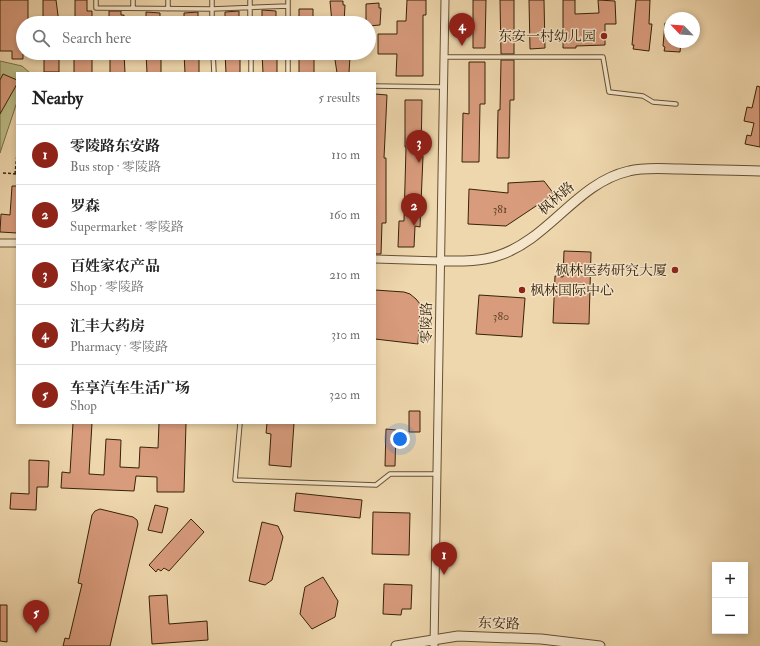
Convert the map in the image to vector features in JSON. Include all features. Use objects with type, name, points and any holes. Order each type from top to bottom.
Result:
[{"type":"street","name":"零陵路","points":[[434,643],[445,0]]},
{"type":"street","name":"枫林路","points":[[376,259],[468,261],[498,256],[524,242],[554,220],[591,187],[629,171],[655,169],[760,170]]},
{"type":"street","points":[[0,243],[16,243]]},
{"type":"street","name":"东安路","points":[[396,646],[434,643],[458,636],[529,638],[600,646]]},
{"type":"lane","points":[[96,0],[96,8],[212,9],[288,6]]},
{"type":"lane","points":[[133,0],[133,8]]},
{"type":"lane","points":[[168,0],[168,9]]},
{"type":"lane","points":[[212,0],[212,16]]},
{"type":"lane","points":[[250,0],[250,16]]},
{"type":"lane","points":[[288,0],[288,16]]},
{"type":"lane","points":[[444,57],[603,57],[610,92],[643,96],[653,102],[676,104]]},
{"type":"lane","points":[[213,60],[214,72]]},
{"type":"lane","points":[[251,60],[251,72]]},
{"type":"lane","points":[[288,60],[288,72]]},
{"type":"lane","points":[[376,86],[444,87]]},
{"type":"lane","points":[[240,424],[235,480],[376,485],[390,474],[437,474]]},
{"type":"path","points":[[3,173],[16,174]]},
{"type":"green space","points":[[0,61],[22,66],[29,72],[16,72],[16,105],[0,153]]},
{"type":"building","points":[[0,0],[28,0],[28,16],[16,16],[16,59],[12,59],[12,51],[0,51]]},
{"type":"building","points":[[43,0],[56,0],[58,16],[43,16]]},
{"type":"building","points":[[75,0],[87,0],[87,11],[92,11],[92,16],[75,16]]},
{"type":"building","points":[[407,0],[426,0],[426,15],[423,15],[423,76],[396,76],[397,54],[378,54],[378,34],[397,34],[397,21],[406,21]]},
{"type":"building","points":[[473,0],[486,0],[485,48],[473,48]]},
{"type":"building","points":[[500,0],[514,0],[514,54],[501,54]]},
{"type":"building","points":[[529,0],[544,0],[545,48],[530,49]]},
{"type":"building","points":[[563,0],[575,0],[575,14],[599,13],[598,0],[615,1],[616,24],[605,24],[605,45],[563,48]]},
{"type":"building","points":[[636,0],[650,0],[649,24],[652,24],[649,51],[633,49],[634,45],[632,45]]},
{"type":"building","points":[[330,1],[343,1],[343,5],[345,5],[344,16],[331,16]]},
{"type":"building","points":[[379,3],[379,8],[381,8],[380,25],[376,25],[376,16],[366,16],[366,4]]},
{"type":"building","points":[[299,9],[313,9],[313,16],[299,16]]},
{"type":"building","points":[[262,10],[276,11],[276,16],[262,16]]},
{"type":"building","points":[[109,11],[121,11],[121,15],[124,15],[124,16],[109,16]]},
{"type":"building","points":[[239,11],[239,16],[225,16],[225,12]]},
{"type":"building","points":[[146,12],[160,13],[160,16],[146,16]]},
{"type":"building","points":[[198,12],[198,16],[184,16],[184,13]]},
{"type":"building","points":[[665,48],[680,48],[680,52],[664,51]]},
{"type":"building","points":[[44,60],[59,60],[59,72],[44,72]]},
{"type":"building","points":[[74,60],[92,60],[92,72],[74,72]]},
{"type":"building","points":[[110,60],[124,60],[125,72],[110,72]]},
{"type":"building","points":[[146,60],[161,60],[161,72],[147,72]]},
{"type":"building","points":[[184,60],[199,60],[199,72],[185,72]]},
{"type":"building","points":[[225,60],[240,60],[240,72],[226,72]]},
{"type":"building","points":[[262,60],[277,60],[277,72],[263,72]]},
{"type":"building","points":[[299,60],[314,60],[314,72],[299,72]]},
{"type":"building","points":[[335,60],[350,60],[349,72],[337,72]]},
{"type":"building","points":[[501,60],[514,60],[514,100],[510,100],[509,158],[497,158]]},
{"type":"building","points":[[469,62],[485,62],[485,104],[480,104],[479,162],[462,162],[463,113],[469,114]]},
{"type":"building","points":[[3,74],[16,80],[16,86],[0,114],[0,80]]},
{"type":"building","points":[[757,86],[760,87],[760,147],[745,144],[747,135],[751,136],[754,123],[744,121],[747,107],[752,108]]},
{"type":"building","points":[[376,94],[387,95],[384,158],[386,158],[386,223],[382,223],[381,254],[376,254]]},
{"type":"building","points":[[405,100],[422,100],[421,156],[423,156],[420,227],[415,226],[414,247],[398,247],[399,221],[404,221],[406,147]]},
{"type":"building","points":[[544,181],[554,194],[506,226],[468,224],[469,189],[508,193],[508,183]]},
{"type":"building","points":[[12,186],[16,186],[16,233],[0,232],[1,214],[10,215]]},
{"type":"building","points":[[564,251],[591,252],[589,324],[553,323],[555,276],[563,277]]},
{"type":"building","points":[[376,290],[404,292],[410,294],[420,304],[418,344],[376,339]]},
{"type":"building","points":[[479,295],[525,298],[522,337],[476,334]]},
{"type":"building","points":[[409,411],[420,411],[420,432],[409,432]]},
{"type":"building","points":[[73,424],[92,424],[89,474],[104,475],[106,439],[121,440],[120,467],[139,468],[140,447],[158,448],[159,424],[186,424],[184,492],[157,492],[157,477],[136,476],[134,491],[61,488],[62,472],[70,473]]},
{"type":"building","points":[[267,424],[294,424],[291,467],[269,465],[271,434],[266,433]]},
{"type":"building","points":[[386,429],[396,430],[395,466],[385,466]]},
{"type":"building","points":[[29,460],[49,461],[48,487],[37,487],[36,510],[10,509],[11,493],[29,494]]},
{"type":"building","points":[[296,493],[362,500],[360,518],[294,511]]},
{"type":"building","points":[[155,505],[168,508],[162,533],[148,530]]},
{"type":"building","points":[[100,509],[133,517],[137,520],[138,524],[110,646],[63,646],[65,638],[69,639],[82,584],[78,583],[92,515],[95,511]]},
{"type":"building","points":[[373,512],[410,513],[409,555],[372,554]]},
{"type":"building","points":[[191,519],[204,532],[169,571],[164,568],[161,571],[158,569],[156,572],[149,565]]},
{"type":"building","points":[[262,522],[278,526],[283,537],[272,580],[265,585],[249,581]]},
{"type":"building","points":[[323,577],[338,601],[335,617],[312,629],[300,614],[305,587]]},
{"type":"building","points":[[384,584],[412,585],[411,609],[402,609],[401,615],[383,614]]},
{"type":"building","points":[[167,595],[169,624],[207,621],[208,640],[152,644],[149,596]]},
{"type":"building","points":[[0,605],[7,605],[7,642],[0,641]]},
{"type":"place","name":"东安一村幼儿园","points":[[604,36]]},
{"type":"place","name":"汇丰大药房","points":[[462,46]]},
{"type":"place","name":"百姓家农产品","points":[[419,163]]},
{"type":"place","name":"罗森","points":[[414,226]]},
{"type":"place","name":"枫林医药研究大厦","points":[[675,270]]},
{"type":"place","name":"枫林国际中心","points":[[522,290]]},
{"type":"place","name":"零陵路东安路","points":[[444,575]]},
{"type":"place","name":"车享汽车生活广场","points":[[36,633]]}]
